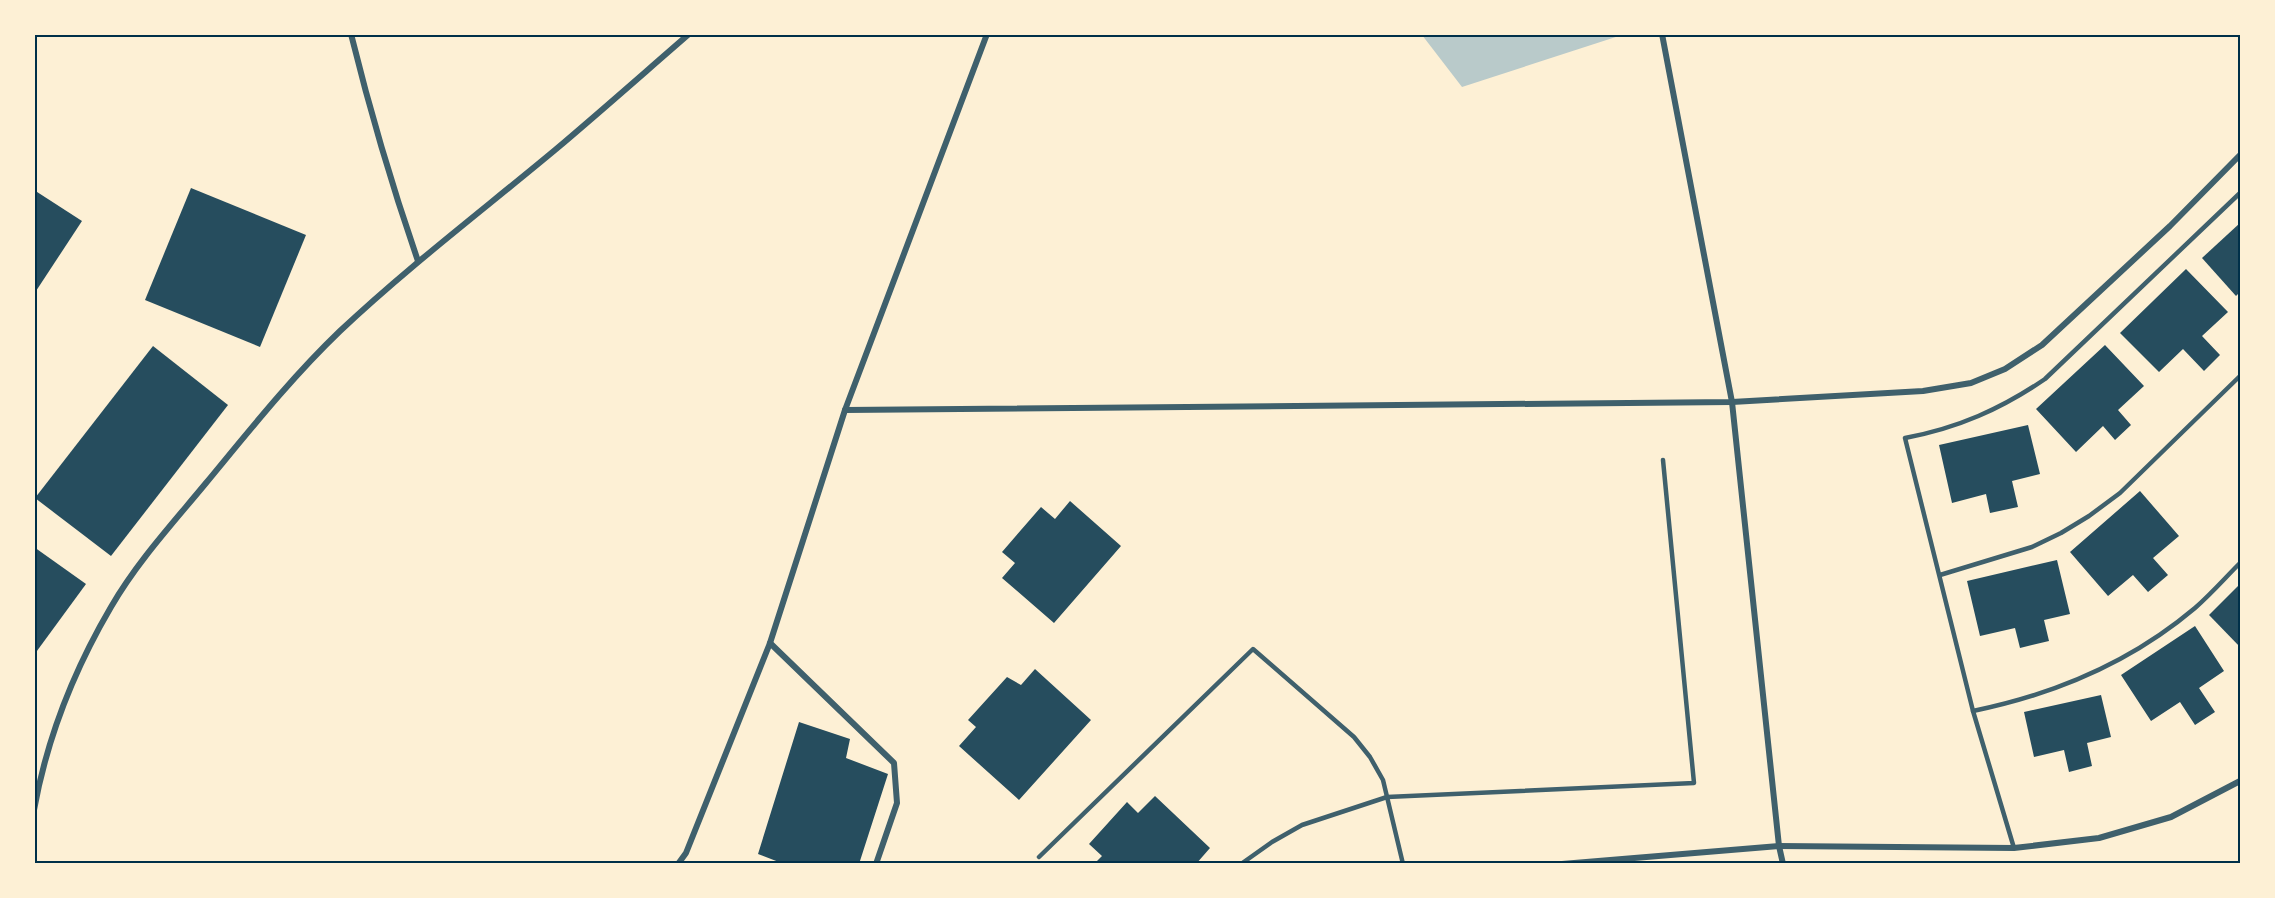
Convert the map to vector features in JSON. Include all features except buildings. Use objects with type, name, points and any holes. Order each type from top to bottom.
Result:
[{"type":"street","points":[[351,34],[370,110],[417,261]]},
{"type":"street","points":[[34,810],[39,783],[57,722],[80,664],[112,605],[151,549],[273,401],[339,332],[417,261],[556,149],[689,34]]},
{"type":"street","points":[[678,864],[686,853],[770,644],[845,410],[987,34]]},
{"type":"street","points":[[1662,34],[1732,402],[1779,846],[1783,864]]},
{"type":"street","points":[[845,410],[1732,402],[1923,391],[1971,383],[2006,369],[2042,345],[2170,226],[2241,154]]},
{"type":"street","points":[[770,644],[894,764],[897,803],[876,864]]},
{"type":"street","points":[[1562,864],[1779,846],[2014,848],[2100,838],[2171,817],[2241,781]]},
{"type":"lane","points":[[2014,848],[1973,711],[1905,438],[1952,427],[1988,414],[2018,398],[2045,379],[2241,193]]},
{"type":"lane","points":[[1940,575],[2032,547],[2089,516],[2120,493],[2241,376]]},
{"type":"lane","points":[[1241,864],[1272,842],[1302,825],[1387,797],[1694,783],[1663,460]]},
{"type":"lane","points":[[1973,711],[2014,703],[2053,691],[2128,656],[2163,633],[2196,607],[2241,563]]},
{"type":"lane","points":[[1039,857],[1252,649],[1354,736],[1383,780],[1403,864]]},
{"type":"shaded area","points":[[1422,34],[1625,34],[1462,87],[1422,35]]}]
